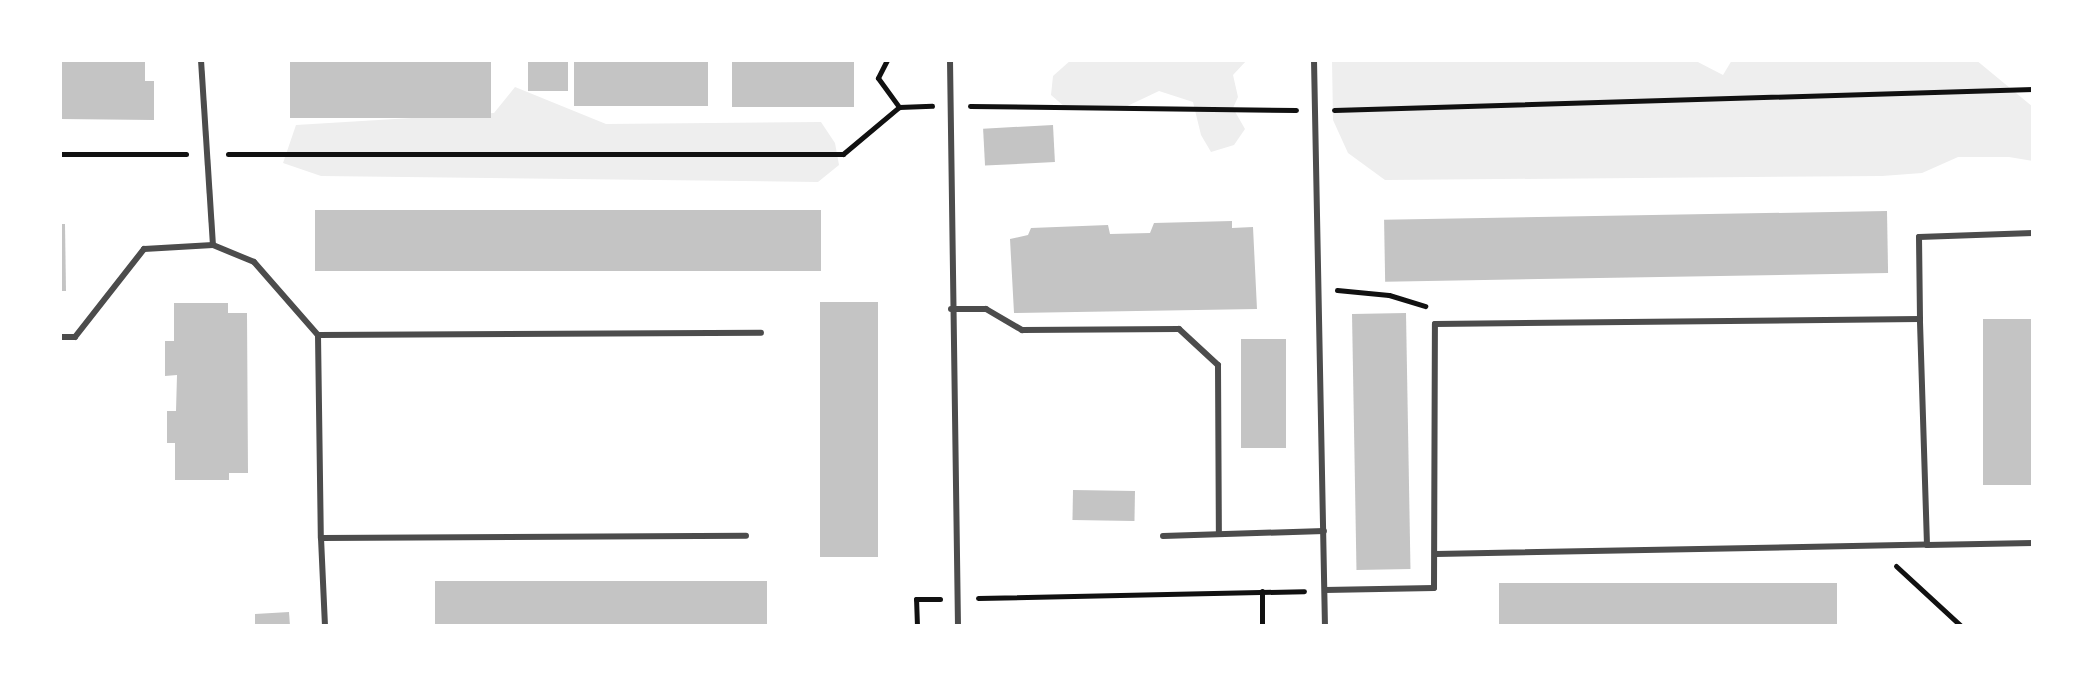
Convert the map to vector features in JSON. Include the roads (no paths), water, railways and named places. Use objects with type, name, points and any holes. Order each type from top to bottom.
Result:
[{"type":"lane","points":[[201,60],[213,245]]},
{"type":"lane","points":[[950,60],[948,106],[958,626]]},
{"type":"lane","points":[[1314,60],[1325,626]]},
{"type":"lane","points":[[1927,545],[1919,237],[2033,233]]},
{"type":"lane","points":[[60,337],[75,337],[144,249],[213,245],[254,262],[318,335],[325,626]]},
{"type":"lane","points":[[951,309],[986,309],[1022,330],[1179,329],[1218,365],[1219,534]]},
{"type":"lane","points":[[1325,590],[1434,588],[1435,324],[1920,319]]},
{"type":"lane","points":[[318,335],[761,333]]},
{"type":"lane","points":[[1163,536],[1324,531]]},
{"type":"lane","points":[[321,538],[746,536]]},
{"type":"lane","points":[[1436,554],[2033,543]]}]
